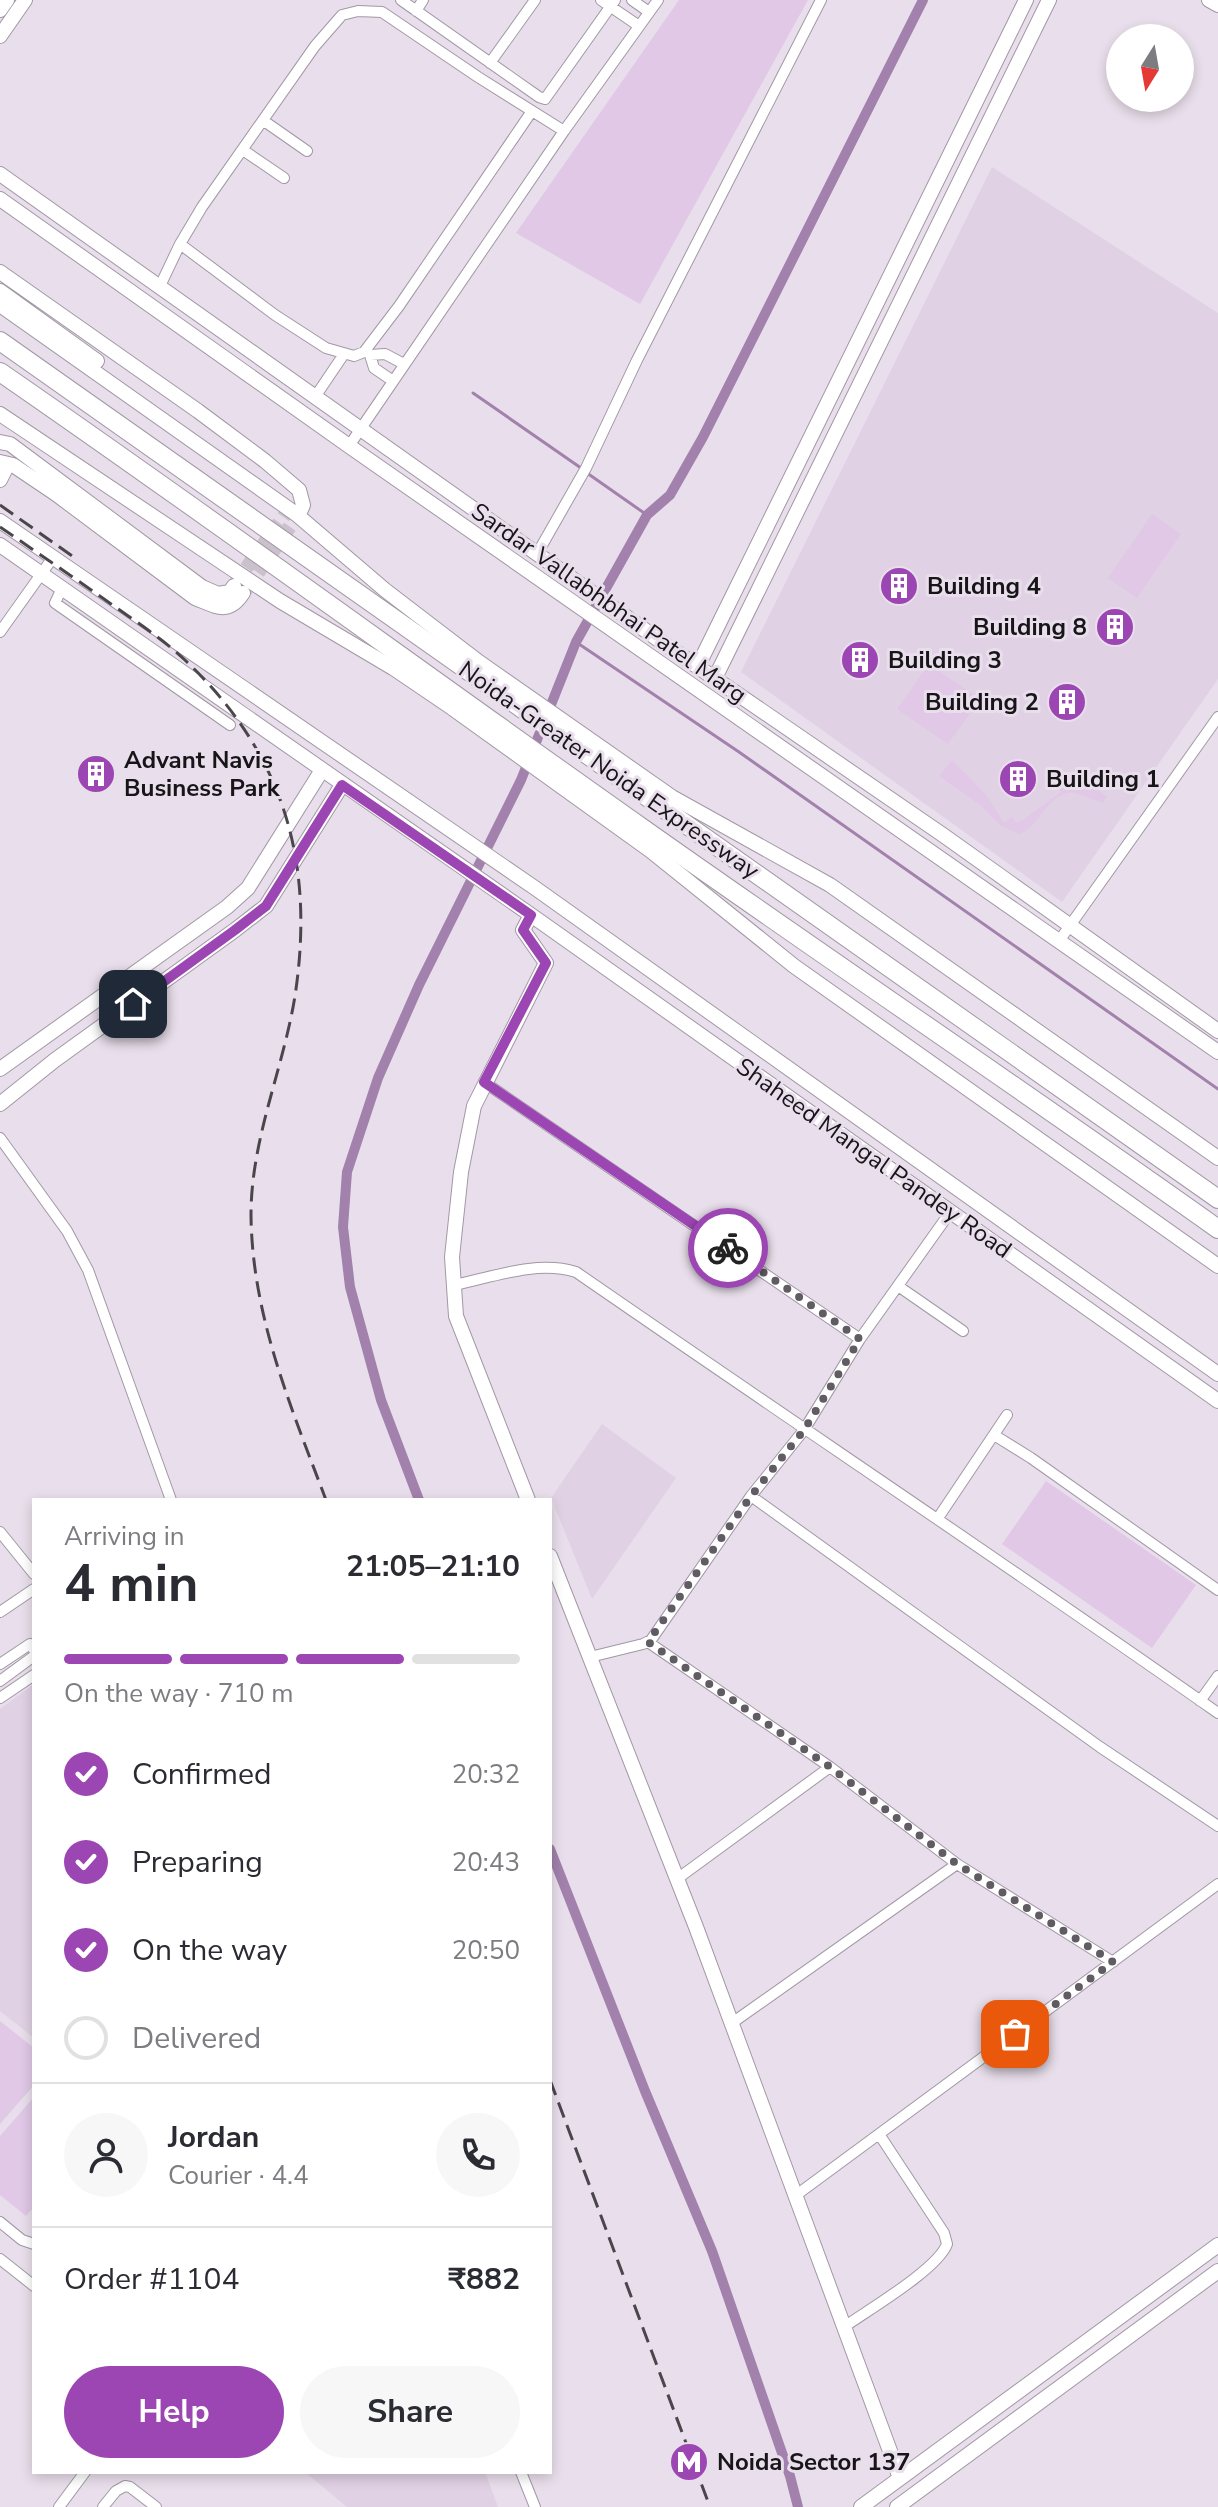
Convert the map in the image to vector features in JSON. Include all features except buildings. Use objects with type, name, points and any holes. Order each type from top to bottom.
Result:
[{"type":"highway","name":"Noida-Greater Noida Expressway","points":[[0,341],[613,764],[1218,1199]]},
{"type":"highway","name":"Noida-Greater Noida Expressway","points":[[0,372],[193,505],[595,802],[1218,1229]]},
{"type":"street","points":[[0,10],[7,0]]},
{"type":"street","points":[[0,36],[25,0]]},
{"type":"street","points":[[401,0],[545,99],[609,2],[639,26]]},
{"type":"street","points":[[416,11],[423,0]]},
{"type":"street","points":[[632,0],[649,12]]},
{"type":"street","points":[[349,446],[564,131],[658,0]]},
{"type":"street","points":[[540,555],[821,0]]},
{"type":"street","points":[[698,666],[1026,0]]},
{"type":"street","points":[[715,678],[1049,0]]},
{"type":"street","points":[[1209,0],[1218,5]]},
{"type":"street","points":[[490,63],[531,3]]},
{"type":"street","points":[[160,286],[202,207],[315,46],[339,17],[358,11],[382,12],[564,131]]},
{"type":"street","points":[[367,354],[532,111]]},
{"type":"street","points":[[264,121],[307,151]]},
{"type":"street","points":[[243,150],[284,178]]},
{"type":"street","name":"Sardar Vallabhbhai Patel Marg","points":[[0,174],[1218,1031]]},
{"type":"street","name":"Sardar Vallabhbhai Patel Marg","points":[[0,199],[532,575],[1218,1052]]},
{"type":"street","points":[[180,244],[275,315],[326,348],[354,356],[385,354],[404,364]]},
{"type":"street","points":[[0,272],[265,461],[299,490],[303,505],[296,508],[291,499],[0,291]]},
{"type":"street","points":[[0,305],[296,514],[476,668]]},
{"type":"street","points":[[315,397],[344,354]]},
{"type":"street","points":[[367,354],[374,368],[393,381]]},
{"type":"street","points":[[0,414],[280,601],[456,702]]},
{"type":"street","points":[[0,442],[10,444],[202,587],[218,594],[239,589],[236,603],[220,608],[195,598],[56,494],[4,463],[0,480]]},
{"type":"street","points":[[0,521],[338,755],[417,805],[1218,1374]]},
{"type":"street","name":"Shaheed Mangal Pandey Road","points":[[0,545],[1218,1401]]},
{"type":"street","points":[[0,632],[54,556]]},
{"type":"street","points":[[62,588],[55,603],[230,725]]},
{"type":"street","points":[[1059,941],[1218,717]]},
{"type":"street","points":[[613,764],[830,885],[1218,1158]]},
{"type":"street","points":[[0,1069],[248,888],[322,770]]},
{"type":"street","points":[[0,1104],[55,1060],[266,906],[342,785]]},
{"type":"street","points":[[595,802],[794,966],[1218,1266]]},
{"type":"street","points":[[527,913],[523,930],[546,963],[474,1106],[461,1172],[452,1257],[456,1316],[527,1498]]},
{"type":"street","points":[[648,998],[663,980]]},
{"type":"street","points":[[484,1082],[860,1339]]},
{"type":"street","points":[[0,1138],[67,1231],[88,1270],[170,1498]]},
{"type":"street","points":[[590,1657],[648,1642],[751,1496],[804,1430],[860,1339],[951,1211]]},
{"type":"street","points":[[454,1285],[531,1269],[562,1267],[576,1272],[1218,1713]]},
{"type":"street","points":[[898,1286],[963,1331]]},
{"type":"street","points":[[938,1518],[1007,1415]]},
{"type":"street","points":[[994,1435],[1218,1590]]},
{"type":"street","points":[[751,1496],[1100,1747],[1218,1826]]},
{"type":"street","points":[[0,1532],[32,1572]]},
{"type":"street","points":[[552,1561],[732,2023],[900,2478]]},
{"type":"street","points":[[0,1612],[32,1590]]},
{"type":"street","points":[[648,1642],[830,1767],[957,1864],[1113,1962]]},
{"type":"street","points":[[0,1664],[32,1646]]},
{"type":"street","points":[[0,1681],[32,1657]]},
{"type":"street","points":[[0,1698],[32,1676]]},
{"type":"street","points":[[1200,1701],[1218,1676]]},
{"type":"street","points":[[677,1879],[830,1767]]},
{"type":"street","points":[[732,2023],[957,1864]]},
{"type":"street","points":[[795,2196],[1218,1884]]},
{"type":"street","points":[[844,2327],[914,2277],[942,2253],[947,2244],[944,2233],[879,2134]]},
{"type":"street","points":[[0,2222],[22,2240],[32,2243]]},
{"type":"street","points":[[861,2507],[1218,2245]]},
{"type":"street","points":[[0,2259],[32,2284]]},
{"type":"street","points":[[897,2507],[1218,2271]]},
{"type":"street","points":[[59,2507],[84,2474]]},
{"type":"street","points":[[522,2474],[535,2507]]},
{"type":"street","points":[[103,2507],[116,2491],[125,2486],[156,2507]]},
{"type":"shaded area","points":[[679,0],[808,0],[640,304],[516,233]]},
{"type":"shaded area","points":[[992,167],[1218,313],[1218,679],[1062,902],[741,672]]},
{"type":"shaded area","points":[[1152,514],[1181,534],[1137,598],[1108,578]]},
{"type":"shaded area","points":[[929,664],[980,699],[948,744],[897,709]]},
{"type":"shaded area","points":[[952,760],[986,795],[1004,823],[1012,817],[1016,823],[1023,820],[1061,792],[1050,771],[1053,768],[1076,785],[1081,778],[1107,797],[1103,803],[1076,793],[1059,796],[1032,826],[1019,834],[1001,826],[979,804],[939,776]]},
{"type":"shaded area","points":[[602,1424],[676,1478],[592,1599],[551,1498]]},
{"type":"shaded area","points":[[1046,1481],[1196,1585],[1152,1648],[1002,1544]]},
{"type":"shaded area","points":[[32,1685],[32,2036],[0,2011],[0,1709]]},
{"type":"shaded area","points":[[0,2021],[32,2046],[32,2087],[0,2124]]},
{"type":"shaded area","points":[[32,2099],[32,2209],[26,2216],[0,2195],[0,2136]]},
{"type":"shaded area","points":[[307,2474],[486,2474],[498,2507],[347,2507]]},
{"type":"waterway","points":[[418,1498],[381,1400],[350,1287],[343,1227],[347,1172],[378,1078],[419,985],[521,780],[576,642],[647,515],[670,495],[703,437],[923,0]]},
{"type":"waterway","points":[[473,393],[581,468]]},
{"type":"waterway","points":[[587,473],[647,515]]},
{"type":"waterway","points":[[576,642],[739,752],[1218,1089]]},
{"type":"waterway","points":[[552,1854],[712,2251],[798,2507]]},
{"type":"tunnel","points":[[234,585],[292,505]]},
{"type":"tunnel","points":[[246,590],[300,512]]},
{"type":"railway","points":[[0,505],[75,558]]},
{"type":"railway","points":[[0,527],[167,644],[186,661],[220,697],[248,734],[285,814],[295,857],[300,901],[300,948],[290,1024],[256,1159],[251,1215],[253,1252],[258,1289],[276,1360],[325,1498]]},
{"type":"railway","points":[[552,2085],[710,2507]]},
{"type":"way so far","points":[[728,1248],[860,1339],[804,1430],[751,1496],[648,1642],[830,1767],[957,1864],[1113,1962],[1015,2034]]},
{"type":"place","name":"Building 4","points":[[899,586]]},
{"type":"place","name":"Building 8","points":[[1115,627]]},
{"type":"place","name":"Building 3","points":[[860,660]]},
{"type":"place","name":"Building 2","points":[[1067,702]]},
{"type":"place","name":"Advant Navis Business Park","points":[[96,774]]},
{"type":"place","name":"Building 1","points":[[1018,779]]},
{"type":"place","name":"Noida Sector 137","points":[[689,2462]]},
{"type":"route","points":[[133,1004],[266,906],[342,785],[531,915],[522,928],[546,963],[484,1082],[728,1248]]}]
